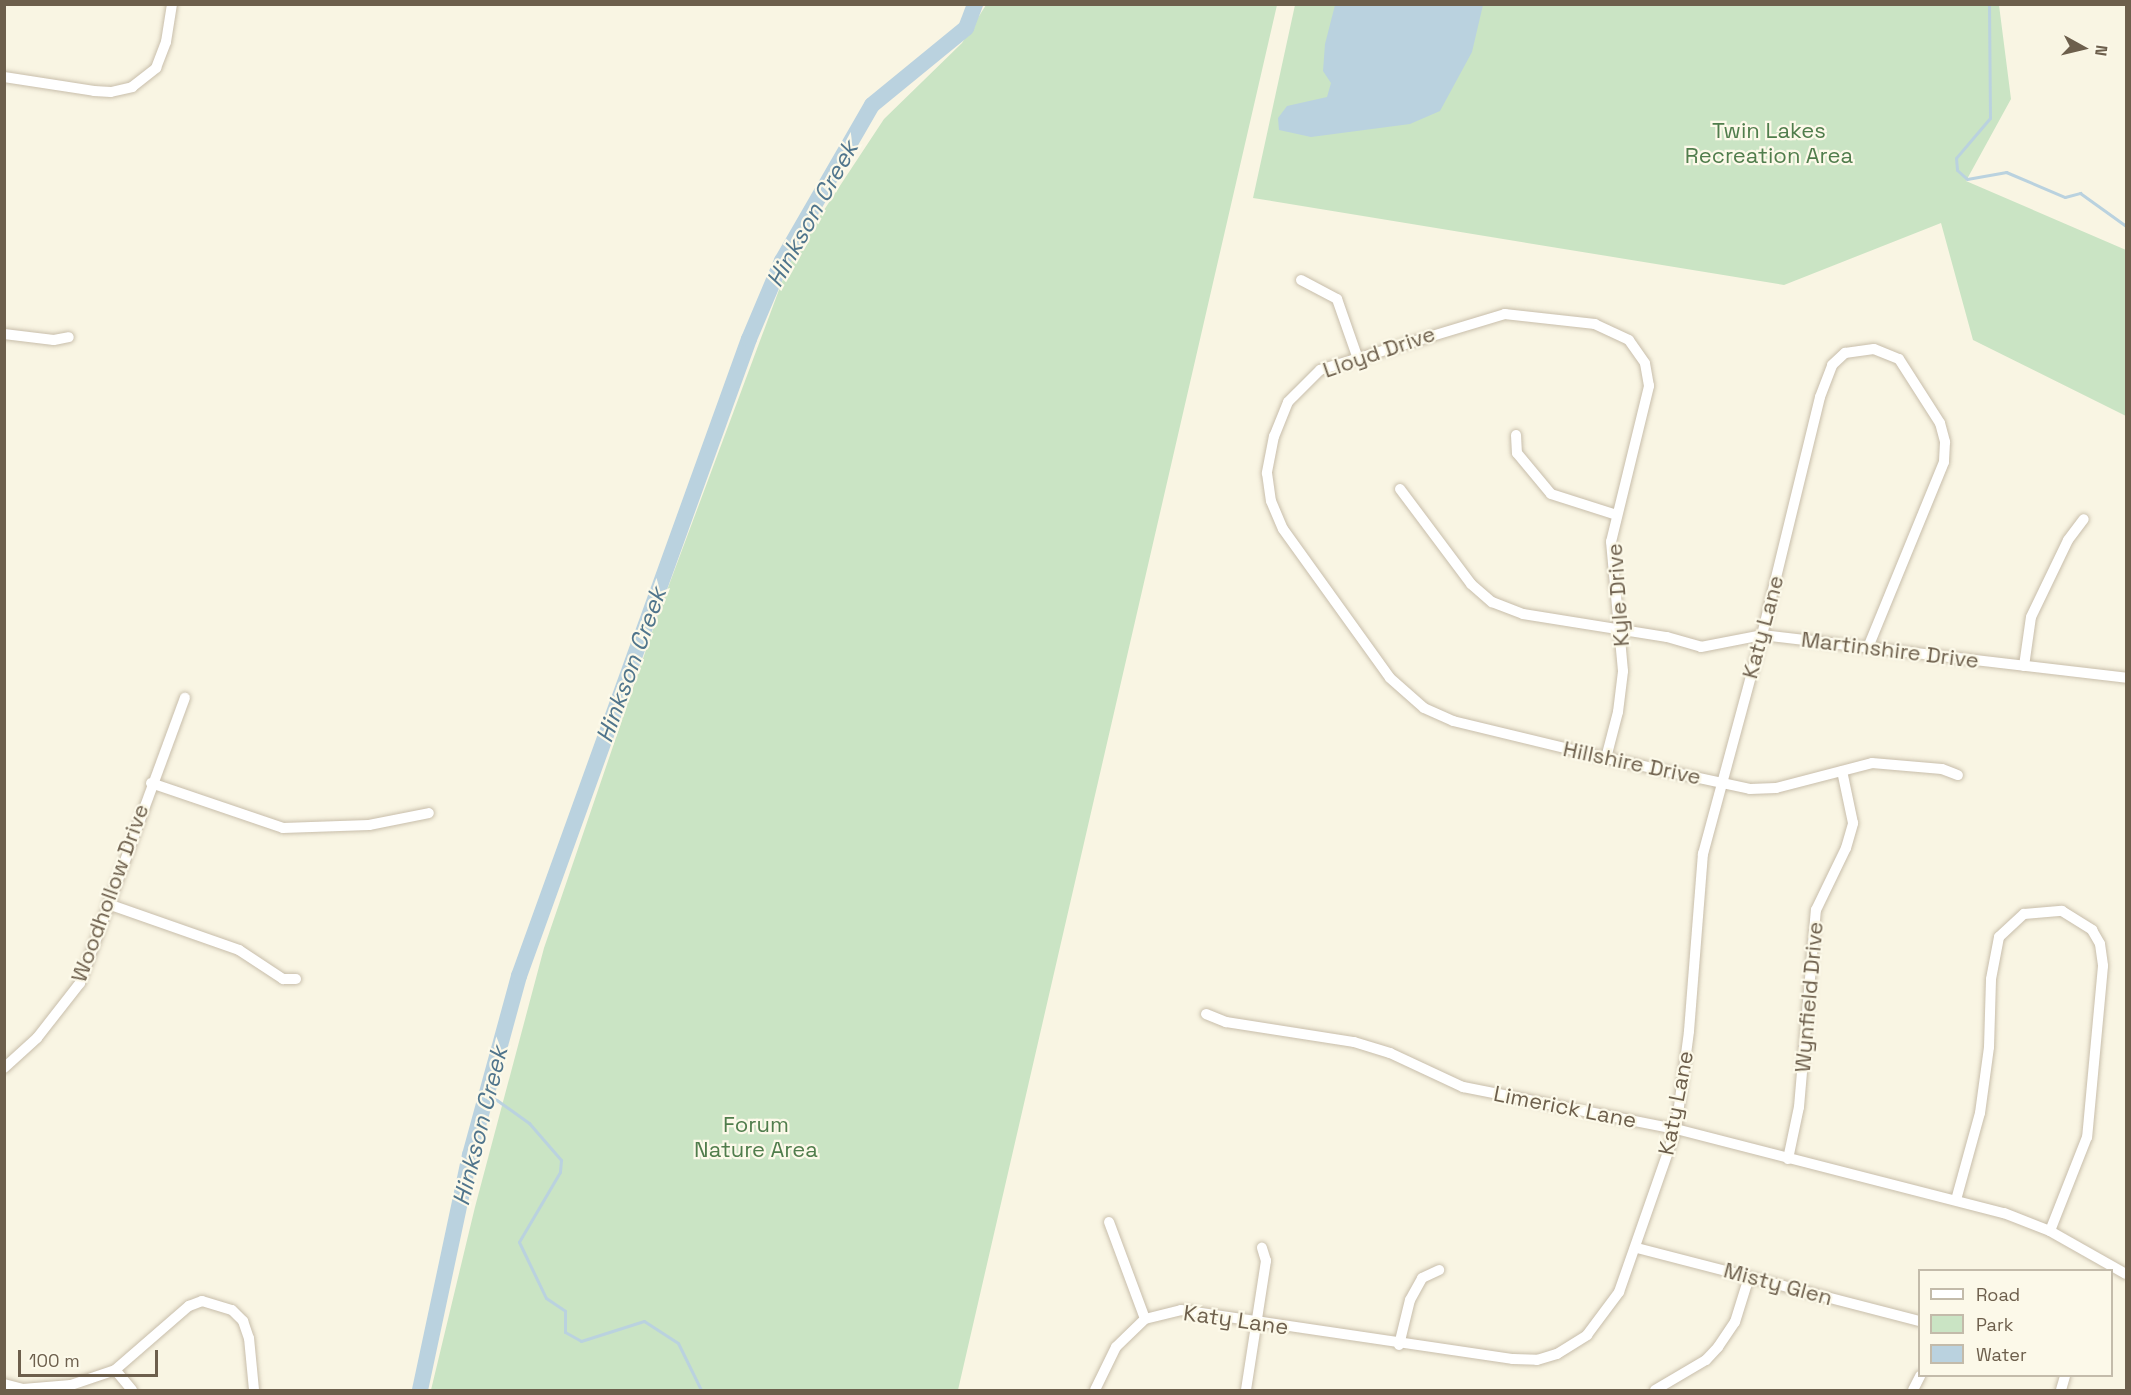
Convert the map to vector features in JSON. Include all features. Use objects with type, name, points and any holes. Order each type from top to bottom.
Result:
[{"type":"street","points":[[4,76],[111,93],[132,87],[156,68],[166,42],[172,4]]},
{"type":"street","points":[[1301,280],[1337,299],[1357,356]]},
{"type":"street","name":"Lloyd Drive","points":[[1424,708],[1390,678],[1283,529],[1271,501],[1267,473],[1274,436],[1288,402],[1320,370],[1357,356],[1486,317],[1527,314],[1610,328],[1629,340],[1646,363]]},
{"type":"street","points":[[4,334],[54,340],[69,337]]},
{"type":"street","name":"Katy Lane","points":[[1144,1319],[1181,1310],[1399,1345],[1513,1359],[1538,1360],[1557,1354],[1575,1344],[1602,1318],[1619,1292],[1637,1248],[1676,1129],[1686,1070],[1702,854],[1762,635],[1820,397],[1832,365],[1845,353],[1857,349],[1891,352],[1899,359],[1940,423],[1945,442],[1944,462],[1868,647]]},
{"type":"street","name":"Kyle Drive","points":[[1606,758],[1622,690],[1620,632],[1611,542],[1646,406],[1646,363]]},
{"type":"street","points":[[1516,435],[1517,453],[1551,494],[1617,515]]},
{"type":"street","name":"Martinshire Drive","points":[[1400,489],[1471,584],[1492,602],[1523,614],[1620,632],[1667,637],[1701,647],[1762,635],[2127,678]]},
{"type":"street","points":[[2024,666],[2031,617],[2068,540],[2084,519]]},
{"type":"street","name":"Woodhollow Drive","points":[[4,1068],[37,1038],[80,983],[151,783],[185,698]]},
{"type":"street","name":"Hillshire Drive","points":[[1424,708],[1453,721],[1606,758],[1750,789],[1776,788],[1872,763],[1958,775]]},
{"type":"street","name":"Wynfield Drive","points":[[1788,1159],[1799,1107],[1816,910],[1846,848],[1853,823],[1842,771]]},
{"type":"street","points":[[151,783],[284,828],[369,825],[429,813]]},
{"type":"street","points":[[108,904],[239,950],[283,979],[296,979]]},
{"type":"street","points":[[1956,1200],[1980,1113],[1989,1047],[1994,951],[1999,937],[2012,922],[2024,914],[2043,910],[2062,911],[2092,930],[2100,944],[2103,966],[2087,1137],[2050,1231]]},
{"type":"street","name":"Limerick Lane","points":[[1206,1014],[1226,1022],[1354,1042],[1390,1053],[1463,1087],[1676,1129],[1956,1200],[2050,1231],[2105,1267]]},
{"type":"street","points":[[1095,1390],[1105,1363],[1116,1347],[1144,1319],[1109,1222]]},
{"type":"street","points":[[1246,1390],[1266,1261],[1262,1248]]},
{"type":"street","name":"Misty Glen","points":[[1637,1248],[1918,1320]]},
{"type":"street","points":[[1399,1345],[1410,1299],[1422,1278],[1439,1270]]},
{"type":"street","points":[[1655,1390],[1706,1360],[1718,1347],[1735,1322],[1749,1277]]},
{"type":"street","points":[[4,1384],[23,1389],[71,1385],[115,1370],[189,1306],[214,1302],[232,1310],[243,1322],[249,1338],[254,1390]]},
{"type":"street","points":[[115,1370],[132,1390]]},
{"type":"green space","name":"Forum Nature Area","points":[[986,5],[1277,5],[958,1390],[431,1390],[475,1207],[544,948],[660,609],[789,263],[884,119],[962,43]]},
{"type":"green space","name":"Twin Lakes Recreation Area","points":[[1295,5],[1999,5],[2011,99],[1966,181],[2126,250],[2126,416],[1973,340],[1941,223],[1784,285],[1253,198]]},
{"type":"water","points":[[1335,5],[1483,5],[1472,52],[1440,111],[1410,124],[1311,137],[1279,130],[1278,118],[1287,106],[1327,97],[1331,83],[1323,71],[1325,44]]},
{"type":"waterway","name":"Hinkson Creek","points":[[420,1390],[470,1155],[519,976],[749,339],[782,261],[872,105],[966,28],[975,4]]},
{"type":"waterway","points":[[1989,4],[1990,118],[1956,158],[1957,170],[1967,179],[2006,172],[2065,197],[2080,193],[2126,226]]},
{"type":"waterway","points":[[487,1093],[529,1123],[561,1160],[560,1172],[519,1242],[546,1298],[565,1311],[565,1332],[581,1341],[644,1321],[678,1343],[701,1390]]}]
